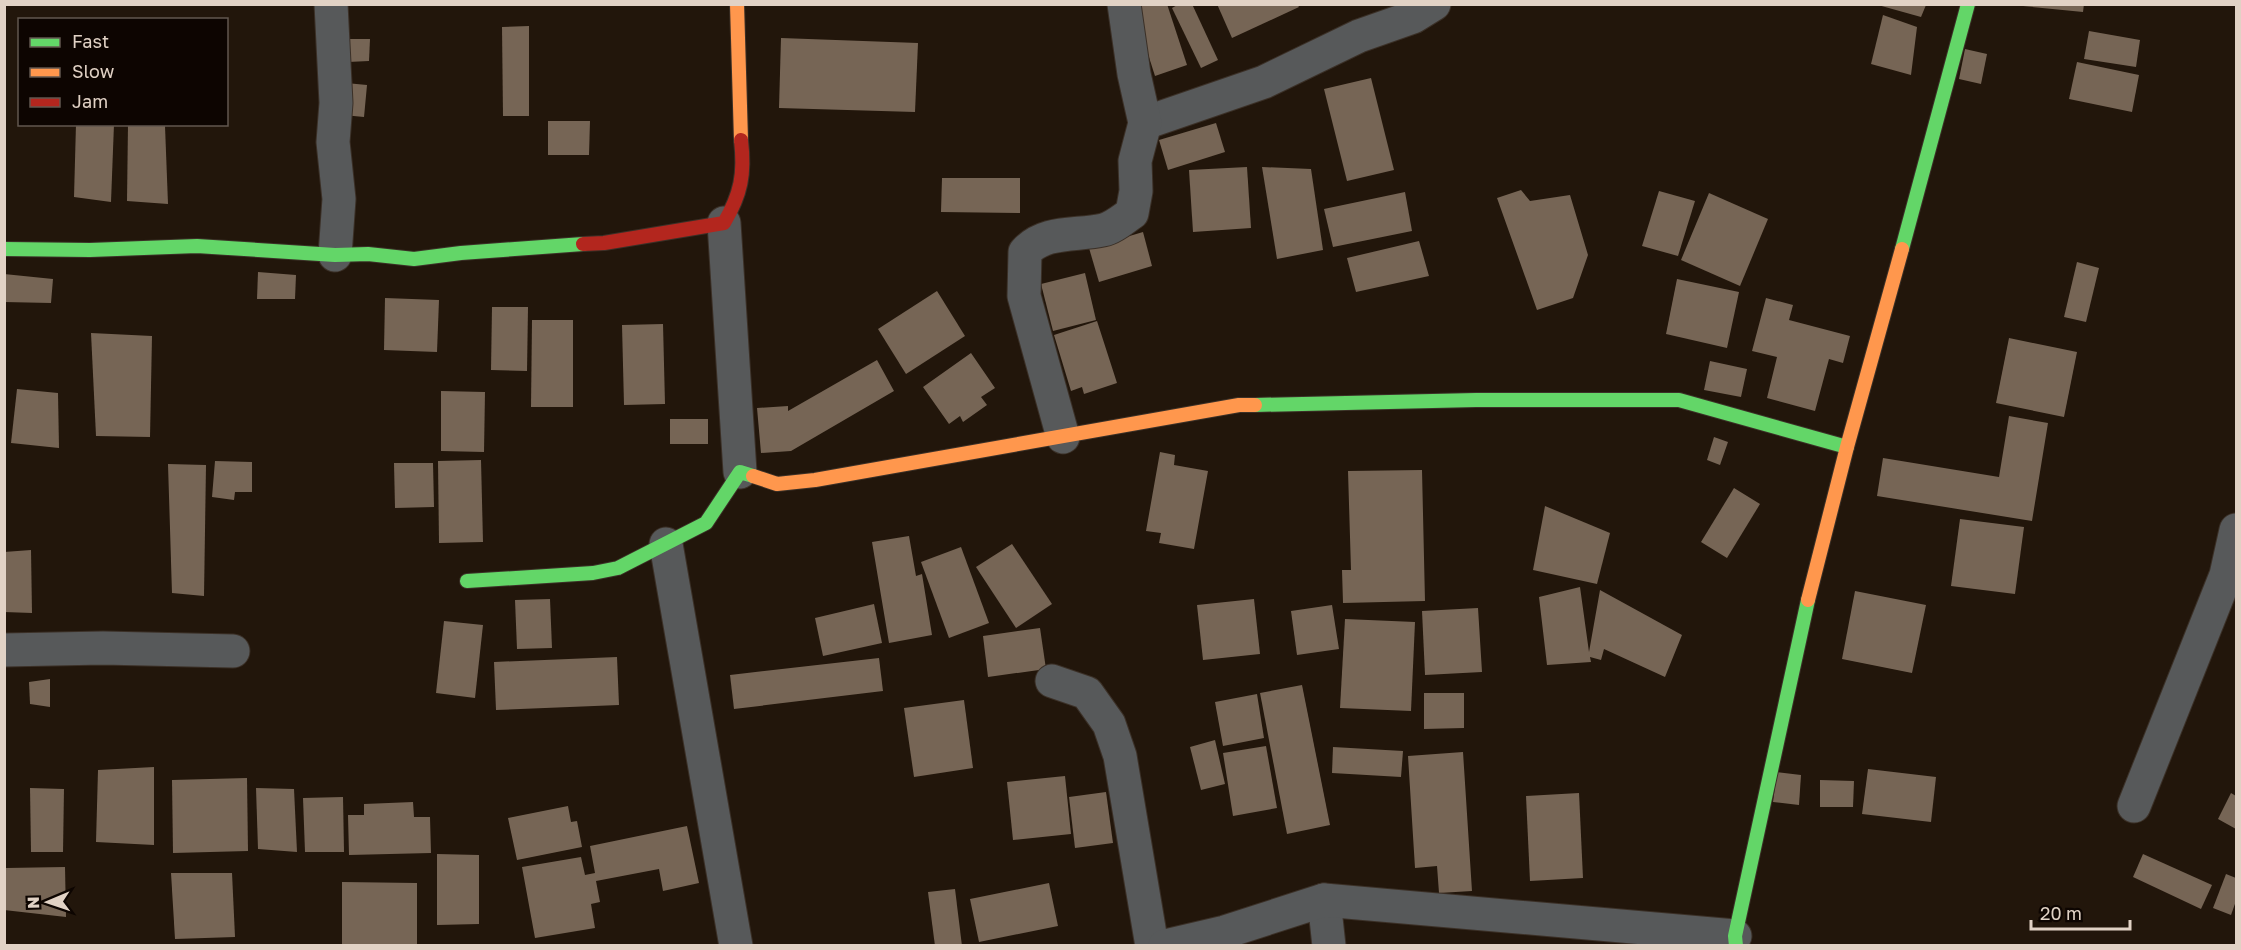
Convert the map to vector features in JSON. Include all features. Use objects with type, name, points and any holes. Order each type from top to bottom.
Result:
[{"type":"street","points":[[331,4],[336,103],[333,142],[339,199],[335,255]]},
{"type":"street","points":[[467,581],[593,573],[618,568],[706,524],[740,472],[724,223],[735,204],[744,167],[739,119],[737,4]]},
{"type":"street","points":[[1064,437],[1024,296],[1025,252],[1033,243],[1068,233],[1105,230],[1132,213],[1136,191],[1135,161],[1145,123],[1134,74],[1124,4]]},
{"type":"street","points":[[1145,123],[1264,82],[1359,36],[1413,17],[1434,4]]},
{"type":"street","points":[[1165,945],[1225,932],[1324,900],[1736,940],[1803,621],[1847,447],[1968,4]]},
{"type":"street","points":[[4,249],[90,250],[196,246],[335,255],[368,254],[414,259],[461,253],[604,243],[724,223]]},
{"type":"street","points":[[740,472],[777,484],[815,480],[1239,405],[1476,400],[1680,400],[1847,447]]},
{"type":"street","points":[[2134,806],[2226,575],[2236,530]]},
{"type":"street","points":[[666,544],[736,945]]},
{"type":"street","points":[[4,650],[103,648],[233,651]]},
{"type":"street","points":[[1052,681],[1087,693],[1109,724],[1120,756],[1152,945]]},
{"type":"street","points":[[1324,900],[1329,945]]},
{"type":"building","points":[[1132,4],[1167,4],[1187,65],[1155,76]]},
{"type":"building","points":[[1179,4],[1192,4],[1218,60],[1201,68],[1172,8]]},
{"type":"building","points":[[1217,4],[1297,4],[1299,7],[1232,38]]},
{"type":"building","points":[[2023,4],[2084,4],[2083,12],[2023,6]]},
{"type":"building","points":[[1878,5],[1926,5],[1921,17]]},
{"type":"building","points":[[1883,15],[1917,27],[1911,75],[1871,64]]},
{"type":"building","points":[[529,26],[529,116],[503,116],[502,27]]},
{"type":"building","points":[[2089,31],[2140,40],[2136,67],[2084,59]]},
{"type":"building","points":[[781,38],[918,43],[915,112],[779,108]]},
{"type":"building","points":[[349,39],[370,39],[369,61],[348,62]]},
{"type":"building","points":[[1965,49],[1987,54],[1981,84],[1959,79]]},
{"type":"building","points":[[2077,62],[2139,75],[2132,112],[2069,99]]},
{"type":"building","points":[[1371,78],[1394,170],[1347,181],[1324,89]]},
{"type":"building","points":[[346,83],[367,85],[364,117],[343,115]]},
{"type":"building","points":[[548,121],[590,121],[589,155],[548,155]]},
{"type":"building","points":[[1216,123],[1225,152],[1168,170],[1159,140]]},
{"type":"building","points":[[76,126],[114,126],[111,202],[74,197]]},
{"type":"building","points":[[128,126],[165,126],[168,204],[127,201]]},
{"type":"building","points":[[1247,167],[1251,228],[1193,232],[1189,170]]},
{"type":"building","points":[[1262,167],[1311,169],[1323,250],[1277,259]]},
{"type":"building","points":[[942,178],[1020,178],[1020,213],[941,212]]},
{"type":"building","points":[[1521,190],[1530,201],[1570,195],[1588,255],[1573,298],[1537,310],[1497,198]]},
{"type":"building","points":[[1659,191],[1695,201],[1678,256],[1642,246]]},
{"type":"building","points":[[1405,192],[1412,231],[1333,247],[1324,209]]},
{"type":"building","points":[[1709,193],[1768,219],[1740,286],[1681,260]]},
{"type":"building","points":[[1143,232],[1152,266],[1099,282],[1089,248]]},
{"type":"building","points":[[1419,241],[1429,276],[1356,292],[1347,258]]},
{"type":"building","points":[[2077,262],[2099,268],[2086,322],[2064,317]]},
{"type":"building","points":[[258,272],[296,275],[295,299],[257,299]]},
{"type":"building","points":[[1085,273],[1096,320],[1053,331],[1041,284]]},
{"type":"building","points":[[4,274],[53,279],[51,303],[4,302]]},
{"type":"building","points":[[1677,279],[1739,292],[1727,348],[1666,334]]},
{"type":"building","points":[[937,291],[965,336],[906,374],[878,329]]},
{"type":"building","points":[[385,298],[439,300],[437,352],[384,350]]},
{"type":"building","points":[[1766,298],[1793,305],[1789,320],[1850,336],[1843,363],[1829,359],[1815,411],[1767,398],[1777,357],[1752,351]]},
{"type":"building","points":[[492,307],[528,307],[527,371],[491,370]]},
{"type":"building","points":[[532,320],[573,320],[573,407],[531,407]]},
{"type":"building","points":[[1097,321],[1117,383],[1084,394],[1082,387],[1071,391],[1054,335]]},
{"type":"building","points":[[663,324],[665,404],[624,405],[622,325]]},
{"type":"building","points":[[91,333],[152,336],[150,437],[96,436]]},
{"type":"building","points":[[2009,338],[2077,352],[2064,417],[1996,403]]},
{"type":"building","points":[[971,353],[995,388],[981,397],[987,405],[963,422],[960,416],[949,424],[923,387]]},
{"type":"building","points":[[877,360],[894,391],[791,451],[761,453],[757,408],[788,406],[788,411]]},
{"type":"building","points":[[1710,361],[1747,369],[1741,397],[1704,390]]},
{"type":"building","points":[[17,389],[58,393],[59,448],[11,443]]},
{"type":"building","points":[[441,391],[485,392],[484,452],[441,451]]},
{"type":"building","points":[[2009,416],[2048,423],[2032,521],[1877,496],[1883,458],[1999,477]]},
{"type":"building","points":[[670,419],[708,419],[708,444],[670,444]]},
{"type":"building","points":[[1714,437],[1728,442],[1720,465],[1707,460]]},
{"type":"building","points":[[1160,452],[1175,455],[1174,465],[1208,471],[1194,549],[1159,543],[1161,533],[1146,531]]},
{"type":"building","points":[[481,460],[483,542],[439,543],[438,461]]},
{"type":"building","points":[[215,461],[252,462],[252,492],[235,492],[234,500],[212,497]]},
{"type":"building","points":[[394,463],[433,463],[434,507],[395,508]]},
{"type":"building","points":[[168,464],[206,465],[204,596],[172,593]]},
{"type":"building","points":[[1422,470],[1425,601],[1343,603],[1342,570],[1351,570],[1348,471]]},
{"type":"building","points":[[1734,488],[1760,504],[1727,558],[1701,542]]},
{"type":"building","points":[[1545,506],[1610,533],[1597,584],[1533,570]]},
{"type":"building","points":[[1960,519],[2024,527],[2015,594],[1951,586]]},
{"type":"building","points":[[909,536],[916,576],[922,574],[932,635],[889,643],[872,542]]},
{"type":"building","points":[[1012,544],[1052,604],[1016,628],[976,567]]},
{"type":"building","points":[[961,547],[989,623],[949,638],[921,562]]},
{"type":"building","points":[[31,550],[32,613],[4,612],[4,552]]},
{"type":"building","points":[[1580,587],[1589,652],[1600,590],[1682,635],[1665,677],[1604,649],[1601,660],[1590,657],[1591,662],[1547,665],[1539,597]]},
{"type":"building","points":[[1855,591],[1926,605],[1912,673],[1842,659]]},
{"type":"building","points":[[550,599],[552,648],[517,649],[515,600]]},
{"type":"building","points":[[1254,599],[1260,654],[1203,660],[1197,605]]},
{"type":"building","points":[[874,604],[882,643],[823,656],[815,618]]},
{"type":"building","points":[[1332,605],[1339,649],[1297,655],[1291,611]]},
{"type":"building","points":[[1478,608],[1482,672],[1425,675],[1422,611]]},
{"type":"building","points":[[1345,619],[1415,622],[1411,711],[1340,708]]},
{"type":"building","points":[[444,621],[483,625],[475,698],[436,693]]},
{"type":"building","points":[[1040,628],[1046,669],[988,677],[983,636]]},
{"type":"building","points":[[617,657],[619,705],[496,710],[494,662]]},
{"type":"building","points":[[879,658],[883,691],[734,709],[730,675]]},
{"type":"building","points":[[50,679],[50,707],[30,704],[29,682]]},
{"type":"building","points":[[1302,685],[1330,825],[1287,834],[1260,693]]},
{"type":"building","points":[[1424,693],[1464,693],[1464,728],[1424,729]]},
{"type":"building","points":[[1257,694],[1264,738],[1223,746],[1215,702]]},
{"type":"building","points":[[964,700],[973,768],[914,777],[904,708]]},
{"type":"building","points":[[1215,740],[1225,784],[1201,790],[1190,747]]},
{"type":"building","points":[[1266,746],[1277,808],[1233,816],[1223,753]]},
{"type":"building","points":[[1333,747],[1403,751],[1401,777],[1332,773]]},
{"type":"building","points":[[1463,752],[1472,891],[1439,893],[1437,866],[1415,868],[1408,756]]},
{"type":"building","points":[[154,767],[154,845],[96,842],[98,770]]},
{"type":"building","points":[[1868,769],[1936,777],[1931,822],[1862,814]]},
{"type":"building","points":[[1777,772],[1801,775],[1799,805],[1773,802]]},
{"type":"building","points":[[1065,776],[1071,834],[1013,840],[1007,782]]},
{"type":"building","points":[[247,778],[248,851],[173,853],[172,780]]},
{"type":"building","points":[[1820,780],[1854,781],[1853,807],[1820,807]]},
{"type":"building","points":[[30,788],[64,789],[63,852],[31,852]]},
{"type":"building","points":[[256,788],[294,789],[297,852],[258,849]]},
{"type":"building","points":[[1106,792],[1113,843],[1075,848],[1069,797]]},
{"type":"building","points":[[1579,793],[1583,878],[1530,881],[1526,796]]},
{"type":"building","points":[[2231,793],[2236,796],[2236,829],[2218,819]]},
{"type":"building","points":[[343,797],[344,852],[305,852],[303,798]]},
{"type":"building","points":[[413,802],[414,817],[430,817],[431,853],[349,855],[348,815],[364,815],[364,804]]},
{"type":"building","points":[[568,806],[571,822],[577,821],[582,847],[517,860],[508,818]]},
{"type":"building","points":[[687,826],[699,883],[663,891],[659,869],[596,881],[600,902],[591,904],[595,928],[535,938],[522,867],[581,857],[585,875],[595,873],[590,846]]},
{"type":"building","points":[[437,854],[479,855],[479,924],[437,925]]},
{"type":"building","points":[[2143,854],[2212,885],[2201,909],[2133,877]]},
{"type":"building","points":[[65,867],[66,917],[4,910],[6,868]]},
{"type":"building","points":[[171,873],[232,873],[235,937],[175,939]]},
{"type":"building","points":[[2226,874],[2236,878],[2236,901],[2231,915],[2213,908]]},
{"type":"building","points":[[342,882],[417,883],[417,946],[342,946]]},
{"type":"building","points":[[1049,883],[1058,926],[979,942],[970,899]]},
{"type":"building","points":[[955,889],[962,946],[935,946],[928,892]]},
{"type":"traffic: fast","points":[[1902,249],[1968,4]]},
{"type":"traffic: fast","points":[[4,249],[90,250],[197,246],[335,255],[368,254],[414,259],[461,253],[583,244]]},
{"type":"traffic: fast","points":[[1255,405],[1476,400],[1679,400],[1847,447]]},
{"type":"traffic: fast","points":[[467,581],[593,573],[618,568],[706,523],[740,472],[753,476]]},
{"type":"traffic: fast","points":[[1736,946],[1735,936],[1808,600]]},
{"type":"traffic: slow","points":[[737,4],[741,140]]},
{"type":"traffic: slow","points":[[1808,600],[1847,447],[1902,249]]},
{"type":"traffic: slow","points":[[753,476],[777,484],[815,480],[1239,405],[1255,405]]},
{"type":"traffic: jam","points":[[583,244],[604,243],[724,223],[738,193],[742,174],[741,140]]}]
